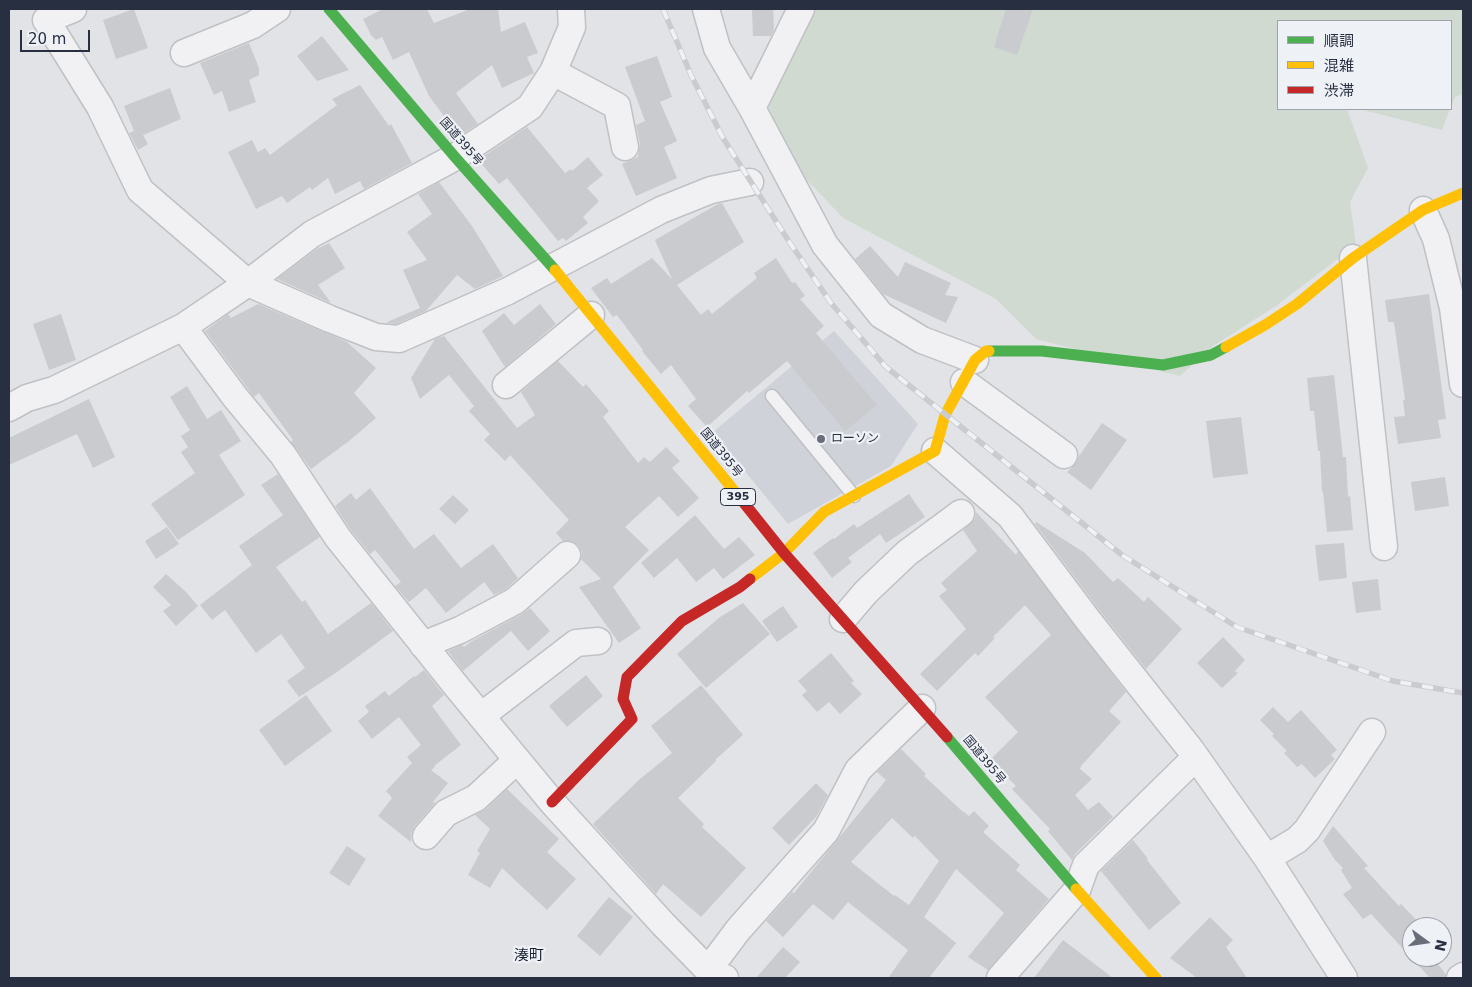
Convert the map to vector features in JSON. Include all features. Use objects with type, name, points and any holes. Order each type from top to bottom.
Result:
[{"type":"main road","name":"国道395号","points":[[329,9],[455,157],[553,268],[784,553],[922,708],[1077,890],[1156,978]]},
{"type":"main road","points":[[552,802],[632,720],[623,699],[627,677],[682,621],[740,587],[784,553],[824,512],[935,451],[945,415],[969,371],[986,351],[1042,351],[1163,365],[1211,355],[1265,325],[1297,304],[1353,258],[1423,210],[1463,193]]},
{"type":"street","points":[[73,9],[46,20],[100,108],[140,190],[248,283],[376,337],[399,338],[508,291],[662,210],[711,190],[750,182]]},
{"type":"street","points":[[184,53],[254,25],[277,9]]},
{"type":"street","points":[[10,404],[54,390],[183,327],[248,283],[312,234],[455,157],[530,107],[553,72],[572,27],[571,9]]},
{"type":"street","points":[[706,9],[717,48],[752,108],[825,245],[881,315],[969,371],[1064,455]]},
{"type":"street","points":[[752,108],[801,9]]},
{"type":"street","points":[[553,72],[617,106],[625,147]]},
{"type":"street","points":[[1423,210],[1436,238],[1451,300],[1463,384]]},
{"type":"street","points":[[1353,258],[1384,547]]},
{"type":"street","points":[[506,385],[592,316]]},
{"type":"street","points":[[183,327],[235,397],[283,455],[338,538],[517,760],[552,802],[663,924],[717,974],[738,930],[826,831],[858,770],[922,708]]},
{"type":"street","points":[[935,451],[1010,516],[1088,620],[1196,757],[1267,858],[1344,978]]},
{"type":"street","points":[[843,619],[866,592],[907,553],[961,513]]},
{"type":"street","points":[[424,645],[460,630],[515,601],[567,555]]},
{"type":"street","points":[[481,716],[576,643],[598,641]]},
{"type":"street","points":[[1267,858],[1297,840],[1307,830],[1372,732]]},
{"type":"street","points":[[1000,978],[1077,890],[1086,865],[1196,757]]},
{"type":"street","points":[[426,836],[446,813],[476,798],[517,760]]},
{"type":"lane","points":[[772,396],[854,496]]},
{"type":"shaded area","points":[[784,9],[1463,9],[1463,94],[1455,97],[1452,105],[1452,20],[1277,20],[1277,110],[1347,110],[1368,168],[1350,202],[1356,245],[1276,306],[1213,346],[1180,376],[1036,339],[996,299],[843,218],[792,164],[769,108]]},
{"type":"shaded area","points":[[1363,110],[1450,110],[1442,130]]},
{"type":"shaded area","points":[[834,331],[918,424],[891,466],[788,524],[713,432]]},
{"type":"building","points":[[134,9],[148,48],[116,59],[103,20]]},
{"type":"building","points":[[383,9],[427,9],[434,23],[470,9],[498,9],[501,32],[525,22],[538,53],[527,57],[534,73],[502,88],[492,65],[456,93],[478,124],[459,136],[429,96],[409,52],[393,60],[382,37],[376,40],[371,35],[363,19]]},
{"type":"building","points":[[752,9],[773,9],[774,30],[771,36],[753,36]]},
{"type":"building","points":[[1006,9],[1033,9],[1017,55],[994,47]]},
{"type":"building","points":[[322,36],[349,70],[317,81],[297,56]]},
{"type":"building","points":[[249,43],[259,68],[259,75],[249,80],[256,102],[229,112],[222,91],[214,95],[200,63]]},
{"type":"building","points":[[657,56],[672,97],[660,102],[677,141],[664,147],[677,178],[636,196],[622,164],[638,157],[640,144],[636,125],[645,121],[625,67]]},
{"type":"building","points":[[360,85],[389,126],[391,124],[412,163],[364,189],[360,181],[335,194],[328,178],[312,190],[310,187],[287,203],[282,196],[256,209],[228,152],[252,140],[258,152],[265,148],[270,155],[337,105],[332,99]]},
{"type":"building","points":[[170,88],[181,119],[143,135],[148,144],[138,150],[129,133],[134,131],[124,106]]},
{"type":"building","points":[[527,127],[565,173],[571,169],[572,171],[588,157],[603,175],[587,188],[599,201],[583,217],[588,223],[566,241],[563,238],[558,241],[507,178],[499,184],[478,160]]},
{"type":"building","points":[[439,182],[472,226],[503,276],[475,289],[457,275],[426,311],[396,324],[388,323],[420,308],[403,270],[427,260],[407,232],[432,214],[418,194]]},
{"type":"building","points":[[722,203],[744,242],[677,285],[701,315],[708,309],[712,314],[757,278],[754,273],[776,258],[792,283],[795,282],[805,296],[800,299],[824,326],[816,333],[877,405],[845,431],[787,361],[749,393],[747,391],[707,427],[688,406],[696,399],[671,365],[661,374],[617,315],[613,317],[591,288],[607,278],[611,284],[652,258],[672,279],[655,240]]},
{"type":"building","points":[[329,243],[345,268],[318,285],[331,303],[277,279],[317,249]]},
{"type":"building","points":[[870,246],[898,277],[905,262],[951,283],[945,295],[958,297],[946,323],[883,294],[855,259]]},
{"type":"building","points":[[1429,294],[1446,419],[1438,420],[1441,438],[1398,444],[1394,417],[1405,416],[1403,400],[1405,400],[1394,322],[1388,322],[1385,300]]},
{"type":"building","points":[[258,304],[347,342],[376,368],[354,393],[376,418],[311,469],[291,442],[293,440],[259,393],[254,397],[205,331],[228,314],[231,318]]},
{"type":"building","points":[[540,304],[556,324],[505,367],[482,331],[504,313],[514,325]]},
{"type":"building","points":[[61,314],[76,360],[49,370],[33,324]]},
{"type":"building","points":[[444,336],[517,428],[535,415],[521,392],[558,361],[583,387],[586,384],[609,411],[603,417],[638,463],[644,457],[650,462],[666,447],[680,461],[672,468],[699,498],[678,517],[659,496],[625,527],[649,550],[613,587],[641,628],[619,643],[579,587],[601,579],[581,559],[582,552],[578,545],[571,541],[563,541],[556,533],[569,520],[510,455],[505,461],[484,440],[490,434],[469,411],[474,406],[449,375],[420,399],[411,378],[435,339]]},
{"type":"building","points":[[1334,375],[1343,457],[1346,457],[1348,497],[1350,496],[1353,530],[1327,532],[1322,492],[1320,451],[1318,451],[1314,411],[1310,411],[1307,378]]},
{"type":"building","points":[[187,386],[207,419],[221,410],[241,441],[219,455],[245,495],[178,540],[151,504],[195,473],[181,452],[188,447],[181,436],[190,430],[170,397]]},
{"type":"building","points":[[89,399],[115,457],[93,468],[77,434],[9,465],[9,438]]},
{"type":"building","points":[[1241,417],[1248,474],[1213,478],[1206,421]]},
{"type":"building","points":[[1102,423],[1127,440],[1091,490],[1067,472],[1076,463]]},
{"type":"building","points":[[278,474],[320,537],[276,567],[302,602],[305,600],[328,634],[371,603],[393,631],[299,697],[287,681],[305,668],[281,634],[256,653],[225,610],[212,620],[200,605],[252,565],[239,546],[283,515],[261,485]]},
{"type":"building","points":[[1445,477],[1449,506],[1415,511],[1411,482]]},
{"type":"building","points":[[370,488],[414,549],[434,534],[461,568],[493,544],[518,578],[506,589],[494,595],[484,582],[446,613],[426,588],[409,602],[395,586],[401,582],[375,550],[370,554],[335,506],[351,493],[356,500]]},
{"type":"building","points":[[909,494],[925,517],[886,543],[880,534],[848,558],[852,562],[832,578],[813,553],[854,524],[857,528]]},
{"type":"building","points":[[453,495],[469,510],[455,524],[439,509]]},
{"type":"building","points":[[976,512],[1016,555],[1018,551],[1126,692],[1109,711],[1121,722],[1081,766],[1080,769],[1092,779],[1075,795],[1088,810],[1099,802],[1113,817],[1075,854],[1072,860],[1048,831],[1050,829],[1012,789],[1016,786],[990,760],[1018,732],[985,697],[1051,635],[1025,605],[993,637],[995,638],[978,656],[975,653],[937,691],[920,674],[966,629],[939,596],[947,590],[941,583],[977,551],[963,530],[975,519]]},
{"type":"building","points":[[695,515],[724,549],[739,537],[755,555],[723,579],[714,568],[696,582],[677,558],[654,578],[641,563]]},
{"type":"building","points":[[1036,522],[1085,553],[1113,582],[1118,578],[1144,602],[1148,597],[1182,629],[1146,669],[1100,611],[1035,524]]},
{"type":"building","points":[[167,527],[179,544],[156,559],[145,541]]},
{"type":"building","points":[[1344,543],[1347,578],[1319,581],[1315,545]]},
{"type":"building","points":[[166,574],[198,606],[176,626],[163,611],[171,605],[153,587]]},
{"type":"building","points":[[1378,579],[1381,610],[1356,613],[1352,582]]},
{"type":"building","points":[[743,603],[770,634],[706,688],[677,654],[720,617]]},
{"type":"building","points":[[783,606],[798,627],[777,642],[762,621]]},
{"type":"building","points":[[530,608],[550,631],[528,651],[511,631],[463,671],[448,651],[462,645],[464,647]]},
{"type":"building","points":[[1223,637],[1245,660],[1235,671],[1238,673],[1222,688],[1197,663]]},
{"type":"building","points":[[831,653],[854,681],[851,683],[862,694],[840,714],[829,702],[817,712],[802,695],[807,691],[798,681]]},
{"type":"building","points":[[424,670],[444,695],[432,706],[461,745],[431,770],[448,783],[433,802],[435,803],[414,827],[411,833],[411,842],[378,816],[392,798],[386,791],[412,763],[407,757],[421,745],[399,717],[372,739],[358,721],[369,712],[365,706],[385,691],[389,696]]},
{"type":"building","points":[[586,675],[603,696],[567,727],[549,706]]},
{"type":"building","points":[[701,685],[743,735],[715,760],[678,798],[704,824],[702,827],[746,868],[701,917],[663,884],[656,894],[593,824],[640,779],[672,753],[651,726]]},
{"type":"building","points":[[306,695],[332,731],[285,766],[259,730]]},
{"type":"building","points":[[1273,707],[1288,722],[1301,710],[1337,750],[1331,755],[1335,759],[1315,778],[1302,764],[1297,767],[1284,753],[1287,751],[1272,736],[1274,734],[1260,720]]},
{"type":"building","points":[[901,749],[926,774],[924,776],[961,810],[969,816],[974,811],[989,826],[983,832],[1020,865],[1016,870],[1049,899],[988,970],[968,957],[1004,913],[956,869],[924,917],[956,943],[929,978],[888,978],[908,950],[848,902],[833,920],[813,904],[783,937],[766,921],[792,892],[794,893],[886,780],[877,772]],"holes":[[[892,818],[913,838],[915,836],[939,861],[909,905],[894,896],[851,862]]]},
{"type":"building","points":[[816,783],[828,795],[816,817],[789,845],[772,828]]},
{"type":"building","points":[[507,789],[559,839],[547,852],[576,879],[547,910],[502,868],[490,888],[468,875],[480,853],[477,851],[490,829],[475,815],[486,809]]},
{"type":"building","points":[[1333,826],[1368,866],[1364,868],[1399,906],[1401,904],[1413,917],[1402,917],[1402,948],[1371,914],[1363,919],[1343,894],[1352,888],[1341,870],[1343,868],[1335,860],[1323,841]]},
{"type":"building","points":[[1133,840],[1181,903],[1149,930],[1101,871]]},
{"type":"building","points":[[347,846],[366,859],[349,886],[329,873]]},
{"type":"building","points":[[609,897],[633,917],[600,956],[577,936]]},
{"type":"building","points":[[1210,917],[1233,940],[1226,947],[1247,978],[1197,978],[1170,958]]},
{"type":"building","points":[[1063,940],[1113,978],[1034,978]]},
{"type":"building","points":[[783,947],[800,962],[785,978],[756,978]]},
{"type":"building","points":[[1420,967],[1440,967],[1446,975],[1445,978],[1430,978]]},
{"type":"railway","points":[[663,9],[691,75],[723,138],[831,303],[886,367],[1122,555],[1237,627],[1393,681],[1463,693]]},
{"type":"traffic: fast","points":[[329,9],[455,157],[555,270]]},
{"type":"traffic: fast","points":[[989,351],[1042,351],[1163,365],[1211,355],[1226,347]]},
{"type":"traffic: fast","points":[[947,737],[1076,889]]},
{"type":"traffic: slow","points":[[1226,347],[1297,304],[1353,258],[1423,210],[1463,193]]},
{"type":"traffic: slow","points":[[555,270],[740,498]]},
{"type":"traffic: slow","points":[[750,579],[784,553],[824,512],[935,451],[945,415],[975,360],[986,351],[989,351]]},
{"type":"traffic: slow","points":[[1076,889],[1156,978]]},
{"type":"traffic: jam","points":[[740,498],[784,553],[947,737]]},
{"type":"traffic: jam","points":[[552,802],[632,719],[623,699],[627,677],[682,621],[740,587],[750,579]]},
{"type":"place","name":"ローソン","points":[[821,439]]},
{"type":"district","name":"湊町","points":[[529,956]]}]
